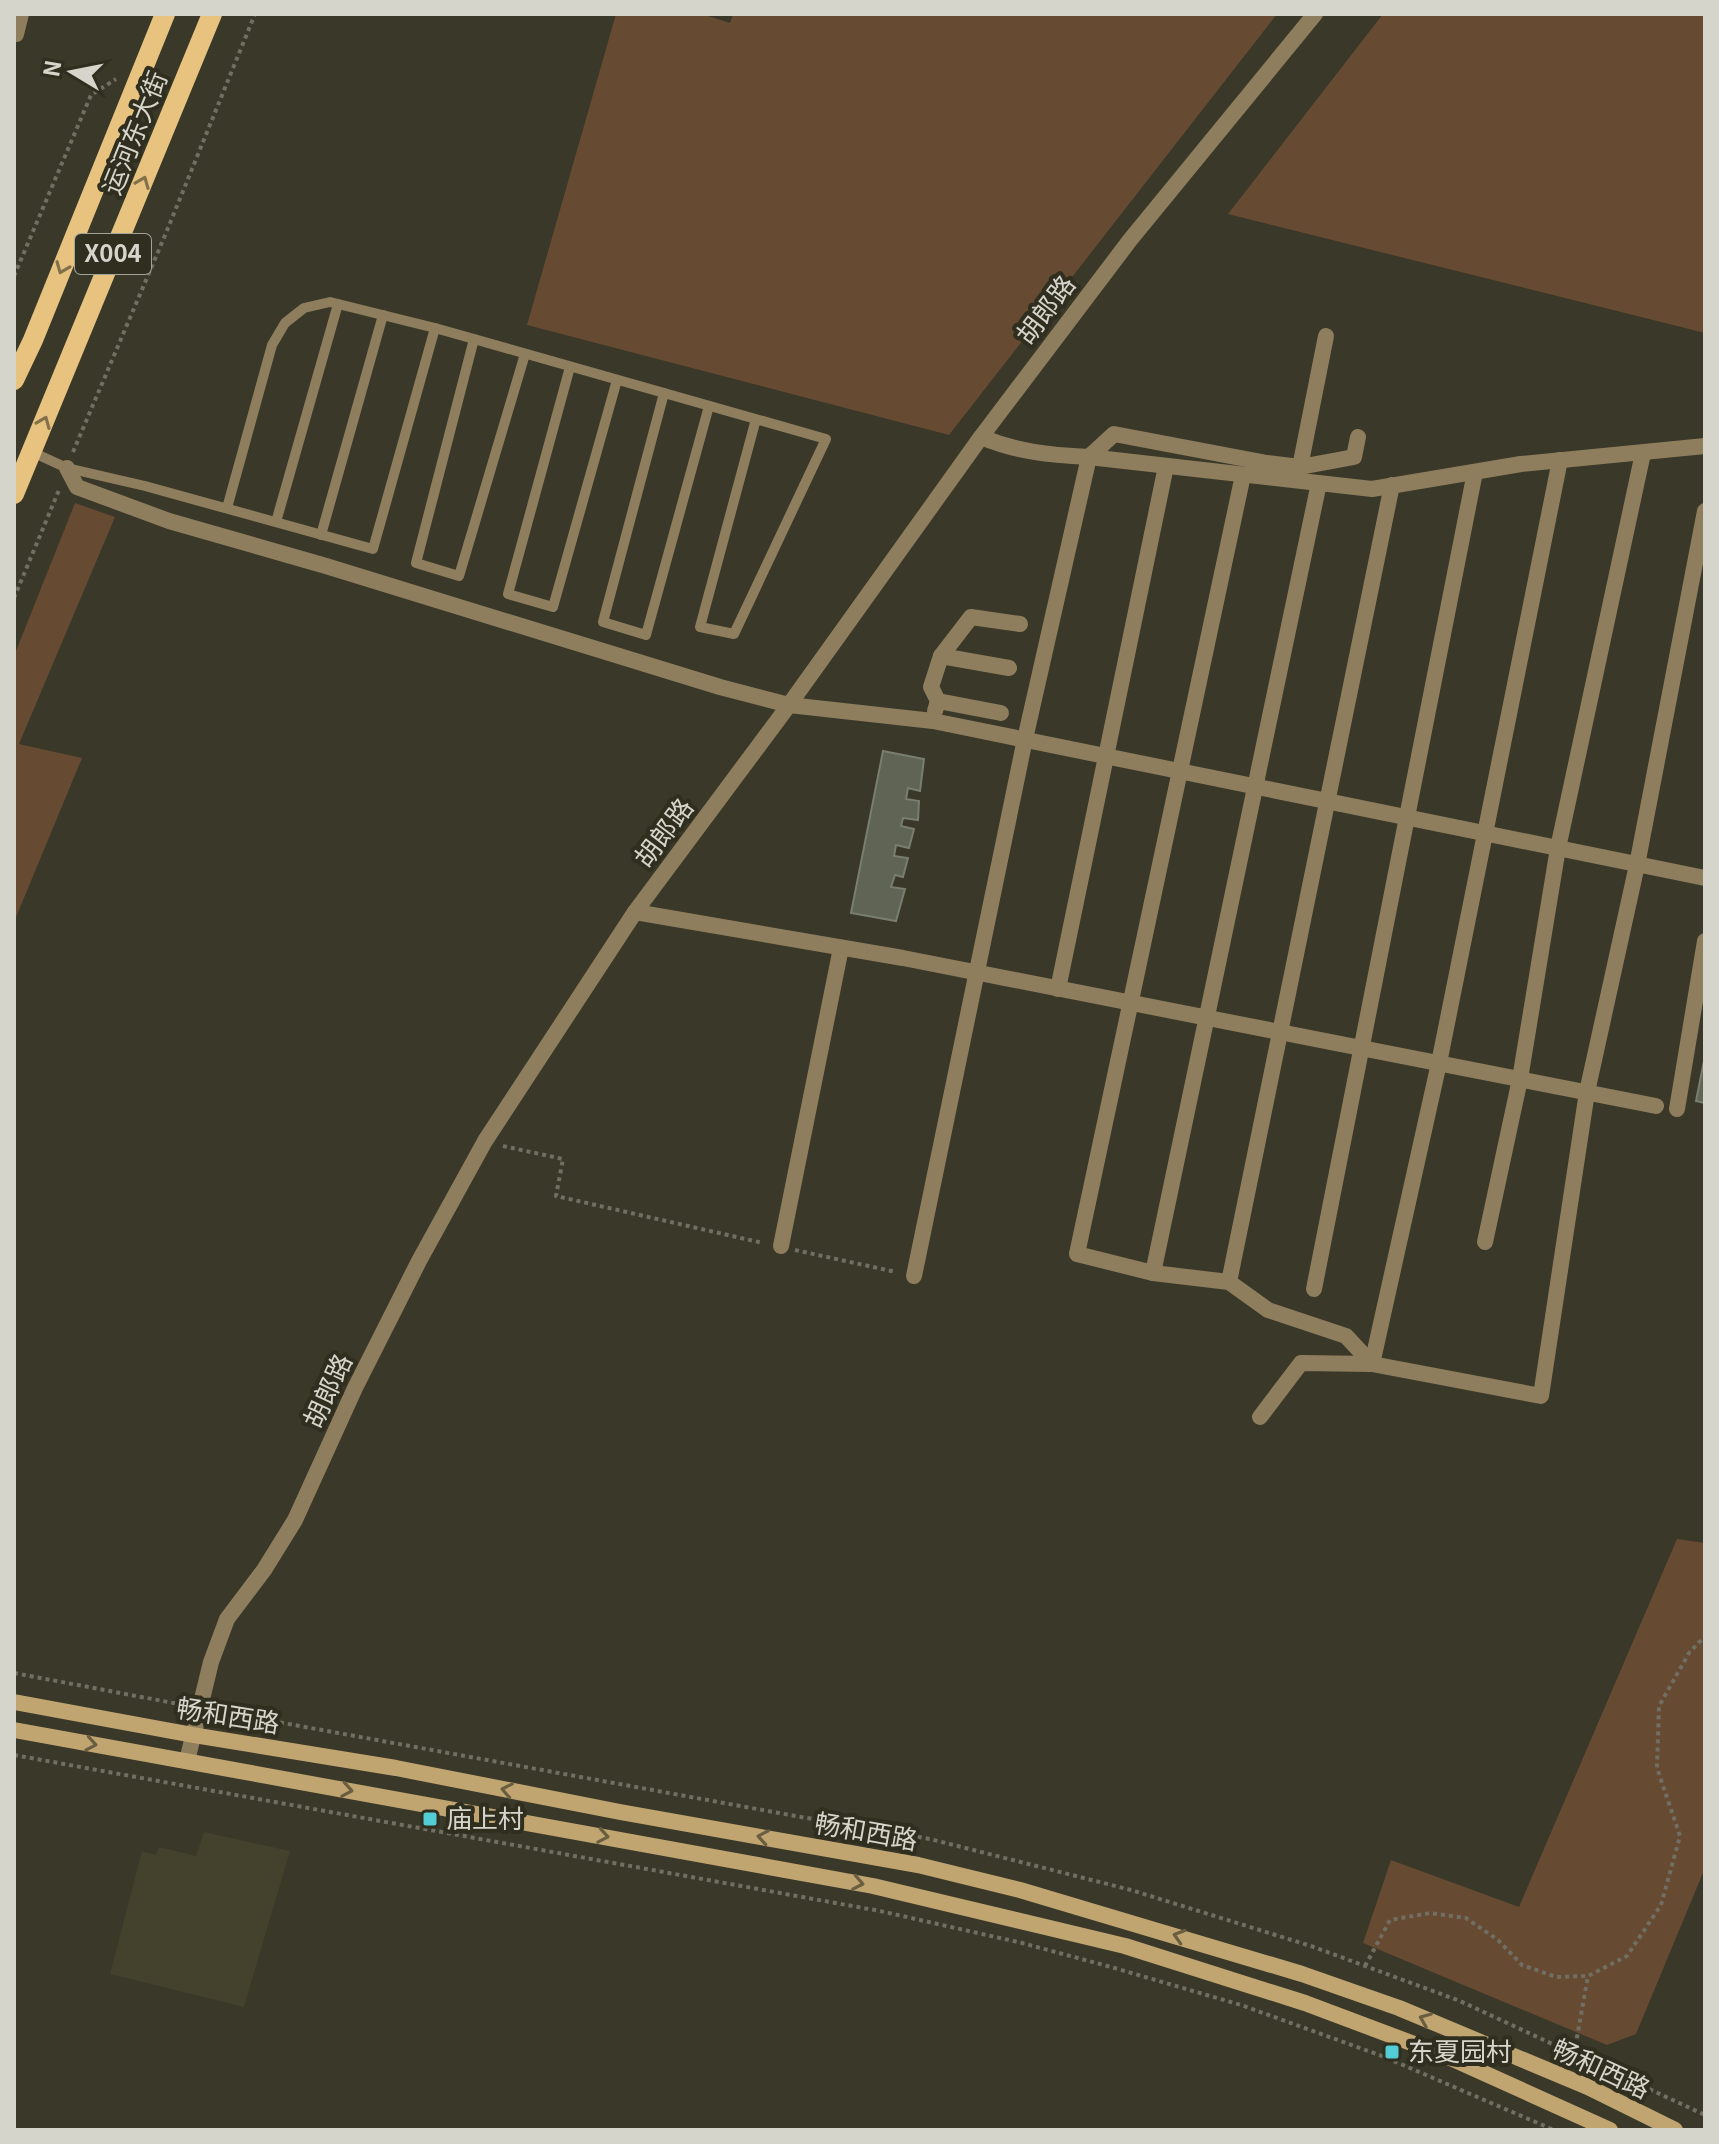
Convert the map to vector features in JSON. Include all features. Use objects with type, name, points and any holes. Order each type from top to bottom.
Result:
[{"type":"main road","name":"运河东大街","points":[[14,380],[165,14]]},
{"type":"main road","name":"运河东大街","points":[[14,494],[212,14]]},
{"type":"main road","name":"畅和西路","points":[[14,1702],[396,1768],[918,1865],[1020,1890],[1302,1974],[1399,2008],[1588,2087],[1645,2123],[1675,2130]]},
{"type":"main road","name":"畅和西路","points":[[14,1730],[873,1886],[1125,1946],[1305,2003],[1446,2056],[1610,2130]]},
{"type":"street","points":[[14,34],[21,14]]},
{"type":"street","name":"胡郎路","points":[[187,1761],[211,1662],[227,1619],[264,1570],[295,1520],[355,1388],[419,1261],[485,1141],[635,912],[789,705],[981,437],[1130,240],[1315,14]]},
{"type":"street","points":[[1300,467],[1326,336]]},
{"type":"street","points":[[914,1276],[1025,739],[1089,457],[1114,434],[1300,467],[1354,457],[1358,437]]},
{"type":"street","points":[[981,437],[1007,448],[1046,455],[1089,457],[1372,489],[1521,464],[1705,446]]},
{"type":"street","points":[[1485,1242],[1520,1079],[1558,848],[1643,453]]},
{"type":"street","points":[[1372,1364],[1439,1063],[1560,460]]},
{"type":"street","points":[[1058,989],[1166,466]]},
{"type":"street","points":[[67,468],[77,487],[169,521],[789,705],[933,721],[1705,878]]},
{"type":"street","points":[[1314,1289],[1475,472]]},
{"type":"street","points":[[1243,475],[1077,1254],[1153,1273],[1229,1282],[1268,1310],[1346,1336],[1372,1364]]},
{"type":"street","points":[[1153,1273],[1319,483]]},
{"type":"street","points":[[1229,1282],[1392,485]]},
{"type":"street","points":[[1260,1417],[1301,1363],[1372,1364],[1541,1396],[1587,1092],[1637,865],[1705,511]]},
{"type":"street","points":[[933,721],[938,701],[931,687],[941,656],[971,617],[1020,624]]},
{"type":"street","points":[[941,656],[1009,668]]},
{"type":"street","points":[[938,701],[1001,713]]},
{"type":"street","points":[[635,912],[977,973],[1656,1106]]},
{"type":"street","points":[[1677,1109],[1705,941]]},
{"type":"street","points":[[781,1246],[841,948]]},
{"type":"lane","points":[[227,508],[272,345],[285,323],[304,308],[330,302],[383,315],[435,328],[570,367],[664,393],[709,406],[756,419],[826,439],[734,634],[700,627],[756,419]]},
{"type":"lane","points":[[276,522],[338,304]]},
{"type":"lane","points":[[321,535],[383,315]]},
{"type":"lane","points":[[32,452],[67,468],[145,486],[373,549],[435,328]]},
{"type":"lane","points":[[474,339],[416,563],[459,576],[525,354]]},
{"type":"lane","points":[[570,367],[508,594],[538,603],[553,607],[617,380]]},
{"type":"lane","points":[[664,393],[603,622],[646,635],[709,406]]},
{"type":"path","points":[[14,598],[255,14]]},
{"type":"path","name":"运河东大街","points":[[14,276],[91,95],[148,58]]},
{"type":"path","points":[[485,1141],[563,1159],[556,1196],[914,1276]]},
{"type":"path","points":[[1365,1966],[1390,1920],[1430,1913],[1466,1918],[1498,1940],[1522,1965],[1556,1977],[1588,1976],[1627,1956],[1661,1905],[1680,1836],[1657,1768],[1659,1706],[1689,1653],[1705,1636]]},
{"type":"path","points":[[14,1755],[880,1911],[1022,1943],[1241,2005],[1382,2056],[1554,2130]]},
{"type":"path","points":[[1574,2054],[1588,1976]]},
{"type":"shaded area","points":[[616,14],[702,14],[730,23],[733,14],[1277,14],[949,435],[527,325]]},
{"type":"shaded area","points":[[1383,14],[1705,14],[1705,333],[1228,214]]},
{"type":"shaded area","points":[[75,503],[115,517],[19,744],[82,758],[14,922],[14,656]]},
{"type":"shaded area","points":[[1677,1539],[1705,1543],[1705,1868],[1636,2034],[1607,2045],[1363,1943],[1391,1860],[1519,1907]]},
{"type":"shaded area","points":[[204,1832],[290,1851],[244,2007],[110,1974],[142,1851],[156,1855],[159,1847],[196,1856]]},
{"type":"building","points":[[883,751],[924,759],[920,791],[908,788],[906,799],[919,801],[918,820],[903,818],[901,826],[914,829],[909,848],[896,845],[894,856],[908,858],[903,877],[895,875],[891,887],[905,889],[896,921],[851,913]]},
{"type":"building","points":[[1705,1056],[1705,1103],[1696,1101]]},
{"type":"place","name":"庙上村","points":[[430,1819]]},
{"type":"place","name":"东夏园村","points":[[1392,2052]]}]
